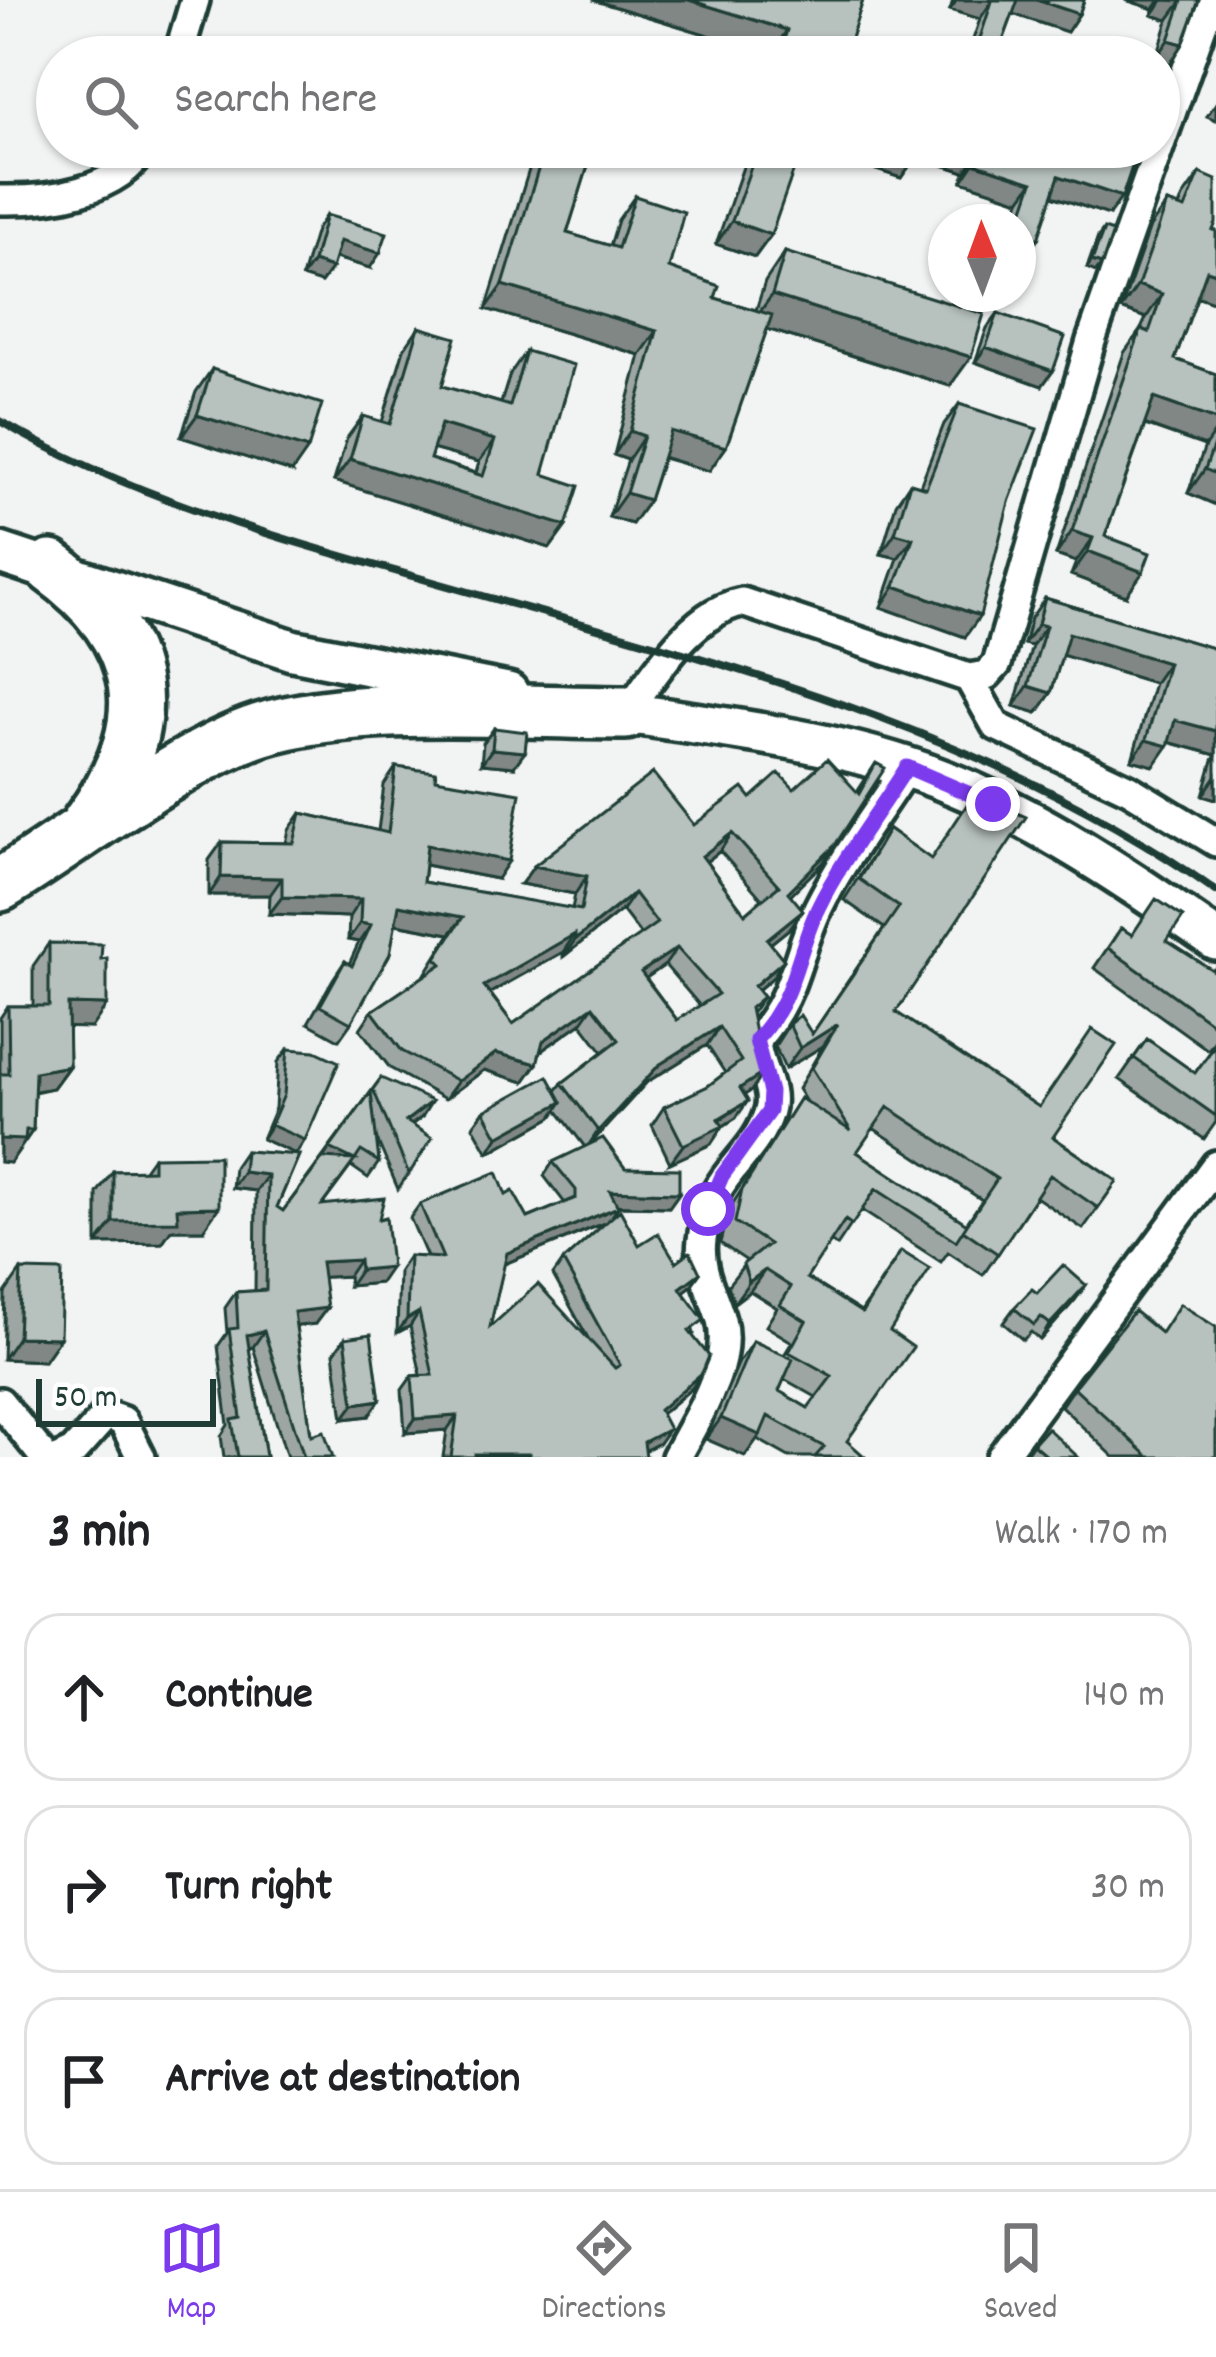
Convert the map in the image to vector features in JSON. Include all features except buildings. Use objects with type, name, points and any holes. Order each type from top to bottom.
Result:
[{"type":"highway","points":[[0,871],[52,854],[81,832],[104,801],[133,736],[137,703],[133,671],[115,628],[83,590],[51,567]]},
{"type":"highway","points":[[0,886],[212,751],[257,730],[303,719],[626,713]]},
{"type":"main road","points":[[0,553],[292,650],[389,673],[759,731],[907,767],[1047,830],[1216,940]]},
{"type":"street","points":[[184,36],[195,0]]},
{"type":"street","points":[[1180,87],[1211,0]]},
{"type":"street","points":[[0,200],[71,196],[125,168]]},
{"type":"street","points":[[626,713],[673,650],[717,607],[742,602],[969,678],[987,675],[997,664],[1090,340],[1151,168]]},
{"type":"street","points":[[969,678],[996,726],[1129,789],[1216,842]]},
{"type":"street","points":[[676,1457],[703,1408],[724,1344],[722,1321],[703,1275],[701,1243],[708,1209],[722,1176],[769,1111],[770,1092],[756,1040],[782,1011],[819,907],[907,767]]},
{"type":"street","points":[[1001,1457],[1216,1165]]},
{"type":"street","points":[[0,1402],[44,1457]]},
{"type":"street","points":[[62,1457],[73,1453],[106,1415],[123,1421],[141,1457]]},
{"type":"railway","points":[[0,421],[99,471],[203,512],[728,667],[931,738],[1125,832],[1216,891]]},
{"type":"route","points":[[708,1209],[722,1176],[753,1140],[769,1111],[770,1092],[756,1054],[756,1040],[782,1011],[819,907],[907,767],[993,804]]}]
